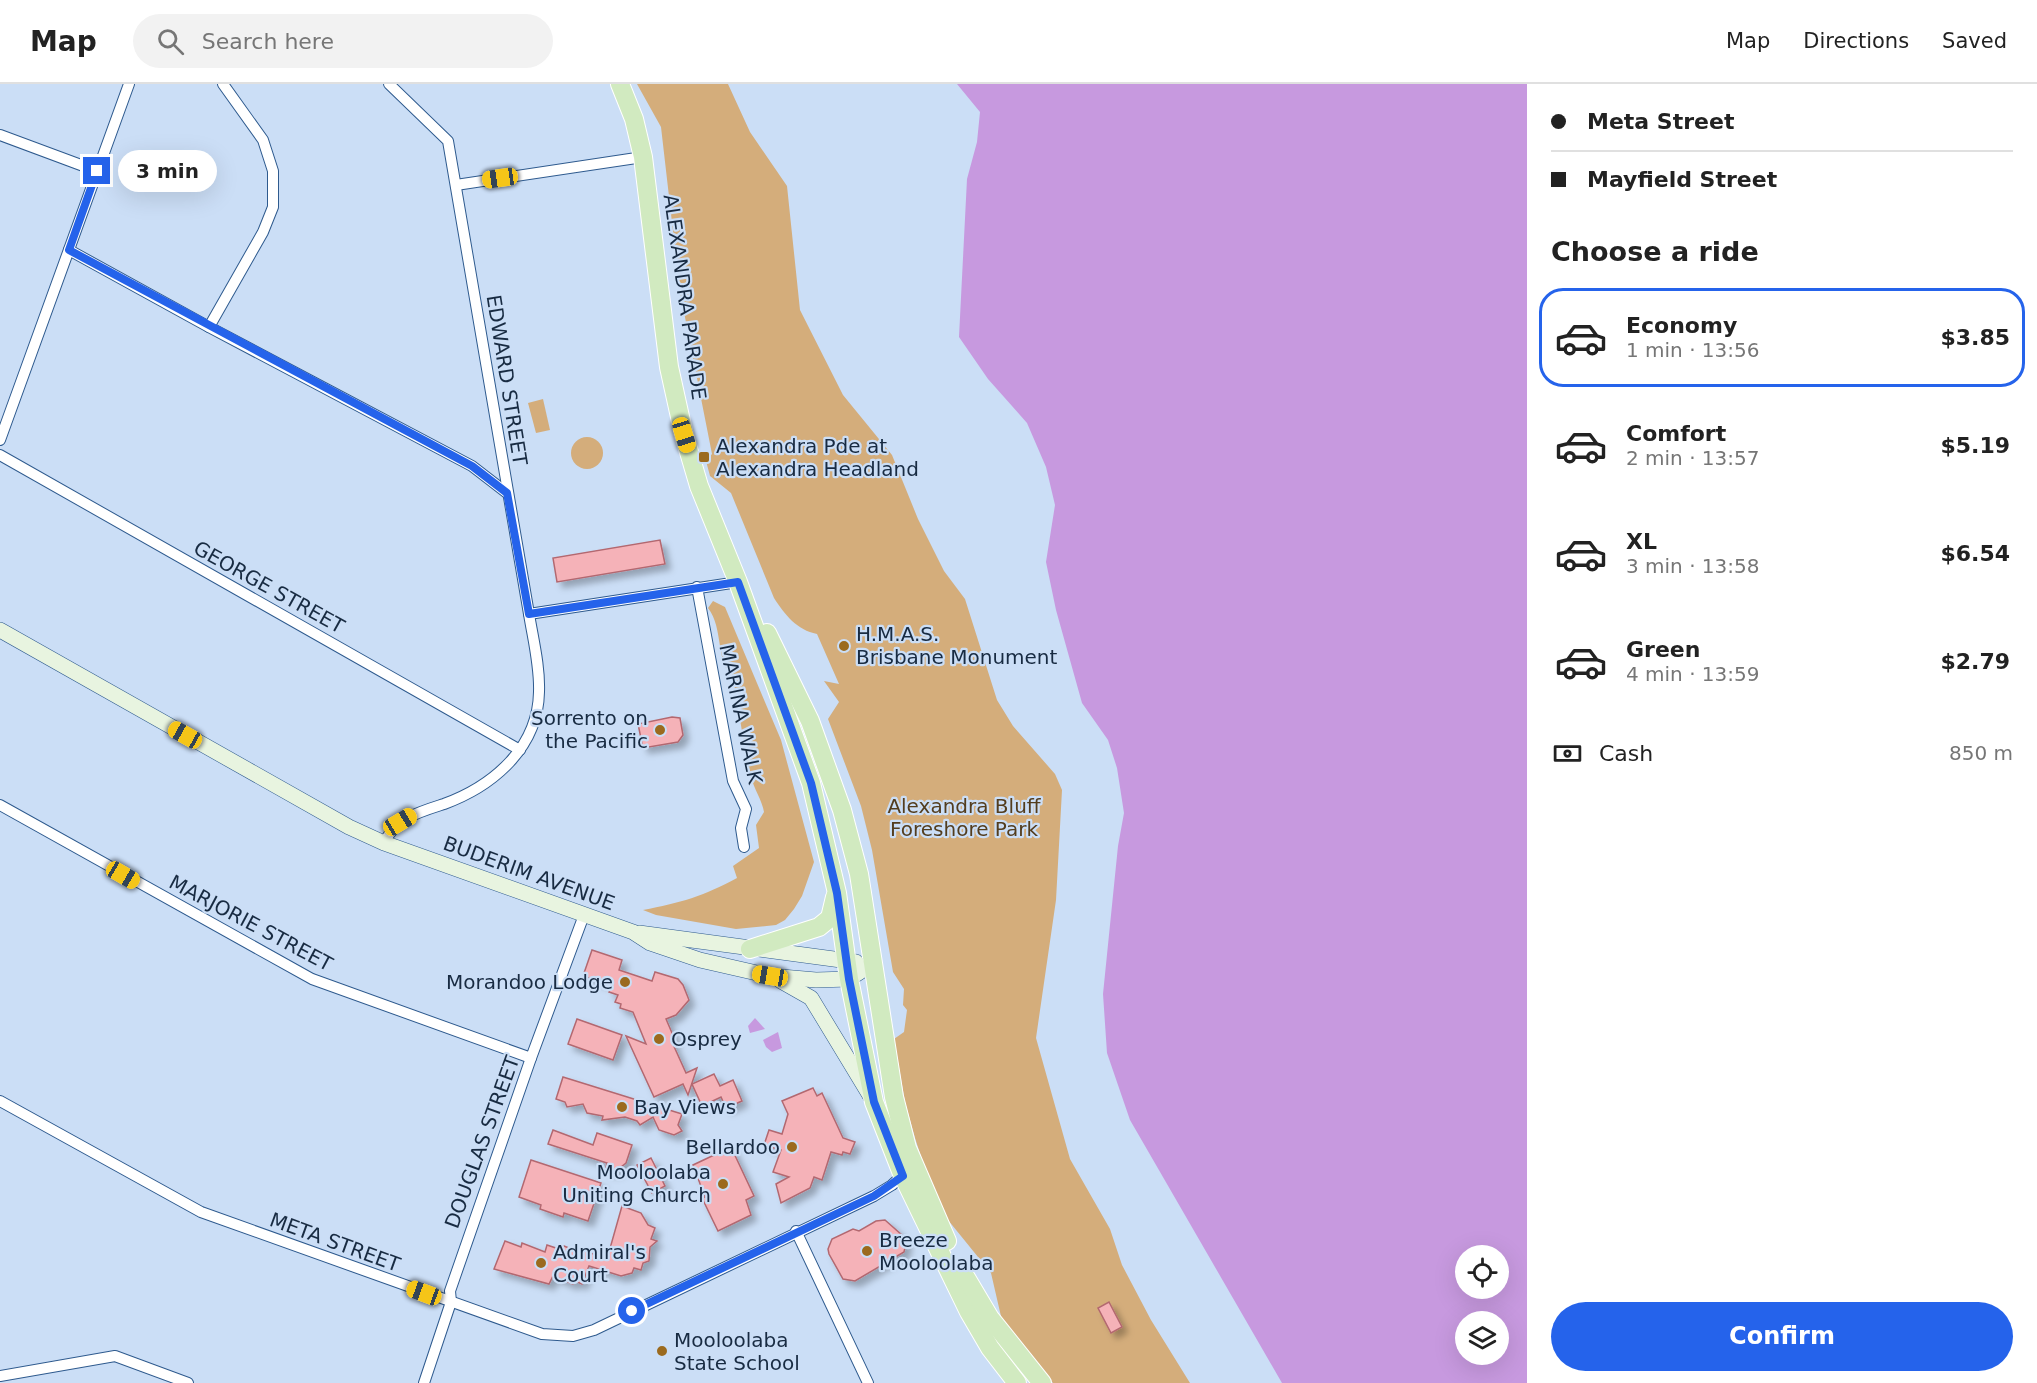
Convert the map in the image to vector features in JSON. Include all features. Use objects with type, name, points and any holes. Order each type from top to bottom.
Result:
[{"type":"main road","name":"ALEXANDRA PARADE","points":[[620,84],[634,119],[643,157],[675,398],[699,486],[738,582],[811,783],[837,893],[849,979],[874,1102],[903,1176],[975,1323],[1017,1383]]},
{"type":"main road","name":"ALEXANDRA PARADE","points":[[738,582],[810,721],[842,810],[859,874],[894,1097],[907,1148],[947,1243],[973,1291],[994,1323],[1042,1383]]},
{"type":"main road","name":"BUDERIM AVENUE","points":[[0,630],[339,821],[384,843],[633,932],[750,950],[872,963]]},
{"type":"main road","points":[[750,950],[825,923],[830,918],[837,893]]},
{"type":"main road","name":"BUDERIM AVENUE","points":[[633,932],[650,943],[700,960],[770,976],[816,980],[849,979]]},
{"type":"main road","points":[[849,979],[872,963]]},
{"type":"main road","points":[[770,976],[811,998],[874,1102]]},
{"type":"street","points":[[0,440],[129,84]]},
{"type":"street","points":[[209,327],[263,232],[273,207],[273,171],[263,140],[223,84]]},
{"type":"street","name":"EDWARD STREET","points":[[384,843],[389,832],[411,816],[452,801],[484,784],[520,750],[534,723],[539,691],[529,614],[448,141],[389,84]]},
{"type":"street","points":[[0,135],[97,171]]},
{"type":"street","points":[[456,185],[643,157]]},
{"type":"street","points":[[69,250],[472,466],[507,493]]},
{"type":"street","name":"GEORGE STREET","points":[[0,455],[520,750]]},
{"type":"street","points":[[529,614],[738,582]]},
{"type":"street","name":"MARINA WALK","points":[[697,587],[733,782],[746,809],[741,828],[744,846]]},
{"type":"street","name":"MARJORIE STREET","points":[[0,805],[312,979],[531,1058]]},
{"type":"street","name":"DOUGLAS STREET","points":[[424,1383],[451,1302],[450,1291],[466,1241],[584,915]]},
{"type":"street","name":"META STREET","points":[[0,1101],[201,1212],[542,1334],[573,1336],[594,1330],[796,1231],[874,1196],[903,1176]]},
{"type":"street","points":[[903,1176],[908,1168],[907,1148]]},
{"type":"street","points":[[796,1231],[868,1383]]},
{"type":"street","points":[[0,1376],[115,1356],[188,1383]]},
{"type":"green space","name":"Alexandra Bluff Foreshore Park","points":[[637,84],[728,84],[750,132],[787,186],[800,310],[843,395],[892,455],[918,519],[944,571],[965,599],[997,700],[1013,726],[1055,774],[1062,790],[1056,900],[1036,1038],[1070,1159],[1110,1229],[1122,1265],[1151,1320],[1190,1383],[1053,1383],[1003,1325],[991,1273],[948,1220],[925,1169],[905,1102],[894,1039],[904,1032],[907,1010],[903,1005],[904,989],[893,972],[872,850],[861,806],[828,719],[839,702],[824,681],[839,684],[817,634],[803,629],[792,621],[774,598],[731,493],[710,476],[706,461],[712,454],[680,292],[661,127]]},
{"type":"green space","points":[[543,399],[550,430],[536,433],[528,403]]},
{"type":"green space","points":[[587,437],[599,441],[603,453],[599,465],[587,469],[575,465],[571,453],[575,441]]},
{"type":"green space","points":[[713,601],[725,607],[781,740],[814,862],[802,896],[785,920],[776,925],[736,929],[656,915],[643,910],[692,898],[737,878],[733,866],[759,848],[756,825],[764,812],[751,777],[733,678],[727,671],[716,625],[708,608]]},
{"type":"shaded area","points":[[957,84],[1527,84],[1527,1383],[1282,1383],[1130,1120],[1107,1053],[1103,994],[1118,846],[1124,813],[1117,768],[1108,740],[1082,703],[1056,610],[1046,562],[1055,505],[1046,467],[1027,423],[988,379],[959,337],[967,179],[977,142],[980,112]]},
{"type":"shaded area","points":[[755,1018],[765,1029],[750,1033],[748,1026]]},
{"type":"shaded area","points":[[778,1032],[782,1048],[772,1052],[763,1040]]},
{"type":"building","points":[[660,540],[665,564],[557,582],[553,558]]},
{"type":"building","name":"Sorrento on the Pacific","points":[[672,717],[680,718],[683,735],[678,742],[643,748],[638,724]]},
{"type":"building","name":"Osprey","points":[[592,950],[622,960],[619,970],[652,981],[655,972],[678,979],[683,985],[689,1000],[676,1015],[666,1019],[675,1040],[672,1042],[686,1073],[697,1068],[688,1095],[683,1084],[654,1097],[626,1036],[646,1044],[633,1012],[620,1008],[621,1004],[615,1002],[618,995],[609,992],[612,985],[583,976]]},
{"type":"building","points":[[577,1019],[622,1035],[613,1060],[568,1044]]},
{"type":"building","points":[[714,1074],[720,1086],[733,1080],[742,1101],[726,1108],[721,1097],[702,1106],[692,1084]]},
{"type":"building","name":"Bay Views","points":[[563,1077],[682,1114],[678,1125],[682,1131],[674,1135],[659,1130],[653,1117],[640,1125],[637,1121],[625,1117],[602,1120],[603,1116],[587,1113],[583,1104],[567,1107],[565,1102],[556,1099]]},
{"type":"building","name":"Bellardoo","points":[[813,1088],[817,1096],[822,1093],[843,1138],[855,1142],[850,1154],[843,1152],[842,1155],[831,1152],[822,1180],[814,1177],[810,1188],[781,1203],[776,1184],[789,1177],[773,1172],[781,1150],[764,1145],[769,1130],[782,1134],[788,1114],[782,1101]]},
{"type":"building","points":[[553,1130],[593,1145],[597,1133],[632,1145],[626,1163],[616,1171],[605,1171],[607,1163],[548,1144]]},
{"type":"building","name":"Mooloolaba Uniting Church","points":[[731,1147],[754,1196],[746,1200],[751,1215],[718,1231],[702,1198],[705,1197],[693,1165]]},
{"type":"building","points":[[651,1158],[665,1186],[652,1193],[637,1165]]},
{"type":"building","points":[[531,1160],[601,1183],[588,1221],[564,1213],[563,1217],[540,1209],[541,1205],[519,1197]]},
{"type":"building","points":[[622,1206],[641,1213],[648,1225],[655,1228],[651,1239],[657,1241],[650,1247],[649,1261],[643,1263],[641,1270],[634,1268],[632,1273],[621,1276],[589,1266],[582,1284],[575,1281],[573,1284],[553,1276],[549,1284],[494,1269],[505,1241],[521,1247],[522,1243],[545,1252],[547,1245],[562,1250],[564,1246],[576,1251],[577,1248],[607,1259]]},
{"type":"building","name":"Breeze Mooloolaba","points":[[885,1220],[903,1236],[906,1243],[904,1252],[855,1281],[843,1279],[829,1254],[828,1249],[832,1239],[853,1229],[859,1231],[876,1221]]},
{"type":"building","points":[[1109,1302],[1122,1327],[1111,1333],[1098,1308]]},
{"type":"place","name":"Alexandra Pde at Alexandra Headland","points":[[704,457]]},
{"type":"place","name":"H.M.A.S. Brisbane Monument","points":[[844,646]]},
{"type":"place","name":"Sorrento on the Pacific","points":[[660,730]]},
{"type":"place","name":"Morandoo Lodge","points":[[625,982]]},
{"type":"place","name":"Osprey","points":[[659,1039]]},
{"type":"place","name":"Bay Views","points":[[622,1107]]},
{"type":"place","name":"Bellardoo","points":[[792,1147]]},
{"type":"place","name":"Mooloolaba Uniting Church","points":[[723,1184]]},
{"type":"place","name":"Breeze Mooloolaba","points":[[867,1251]]},
{"type":"place","name":"Admiral's Court","points":[[541,1263]]},
{"type":"place","name":"Mooloolaba State School","points":[[662,1351]]},
{"type":"route","points":[[97,171],[69,250],[472,466],[507,493],[529,614],[738,582],[811,783],[837,893],[849,979],[874,1102],[903,1176],[874,1196],[796,1231],[632,1311]]}]
